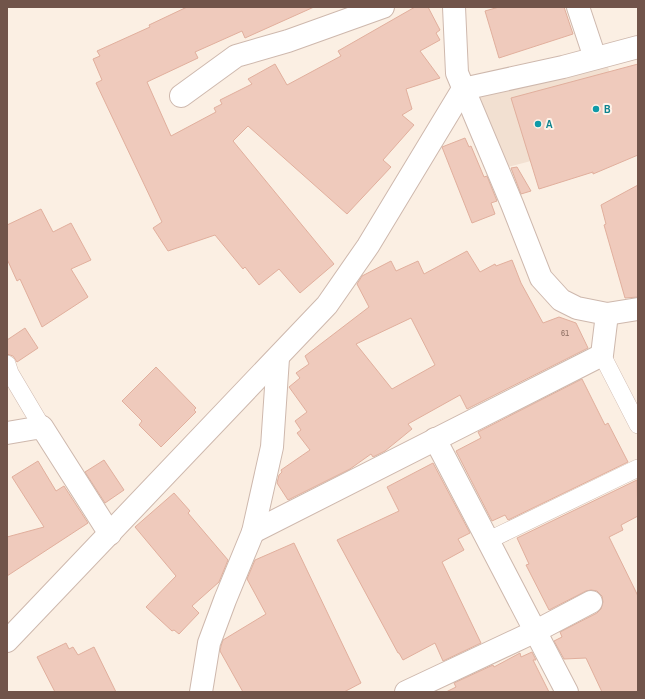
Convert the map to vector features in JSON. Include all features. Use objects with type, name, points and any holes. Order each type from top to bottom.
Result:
[{"type":"street","points":[[181,96],[236,56],[288,41],[383,7]]},
{"type":"street","points":[[454,7],[457,73],[512,204],[541,278],[560,300],[577,308],[607,314],[638,309]]},
{"type":"street","points":[[578,7],[594,58]]},
{"type":"street","points":[[7,641],[327,306],[368,246],[463,89],[564,67],[638,47]]},
{"type":"street","points":[[253,532],[602,355],[607,314]]},
{"type":"street","points":[[201,692],[209,643],[253,532],[272,447],[278,358]]},
{"type":"street","points":[[7,433],[42,427],[110,534]]},
{"type":"street","points":[[435,439],[567,692]]},
{"type":"street","points":[[406,692],[536,631],[591,602]]},
{"type":"lane","points":[[602,355],[638,425]]},
{"type":"lane","points":[[7,364],[10,373],[42,427]]},
{"type":"lane","points":[[487,541],[638,468]]},
{"type":"shaded area","points":[[607,63],[626,136],[508,167],[479,96]]},
{"type":"building","points":[[187,7],[314,7],[245,38],[242,31],[195,52],[198,58],[147,82],[171,136],[216,112],[214,108],[222,104],[220,100],[252,84],[248,79],[275,64],[287,85],[341,56],[338,51],[415,7],[428,7],[440,30],[436,33],[440,40],[420,51],[440,78],[406,89],[412,109],[402,115],[414,125],[383,160],[391,167],[347,214],[248,126],[233,141],[334,264],[300,293],[279,269],[259,285],[245,267],[243,269],[215,235],[168,251],[153,228],[162,222],[96,83],[102,80],[93,59],[100,56],[97,51],[150,27],[149,25]]},
{"type":"building","points":[[499,7],[564,7],[573,34],[499,58],[485,11]]},
{"type":"building","points":[[638,64],[638,155],[593,174],[593,172],[539,189],[511,98]]},
{"type":"building","points":[[465,138],[469,147],[471,146],[484,177],[487,176],[497,201],[491,203],[495,214],[472,223],[442,147]]},
{"type":"building","points":[[517,167],[531,191],[521,194],[511,168]]},
{"type":"building","points":[[638,185],[638,297],[625,298],[604,225],[606,224],[601,205]]},
{"type":"building","points":[[41,209],[53,232],[71,223],[91,260],[71,269],[88,297],[42,327],[20,279],[17,281],[7,259],[7,225]]},
{"type":"building","points":[[467,251],[480,272],[495,264],[496,266],[512,260],[521,283],[543,323],[559,317],[576,323],[588,348],[467,409],[460,395],[408,424],[412,429],[385,451],[373,457],[371,454],[350,469],[288,500],[277,483],[279,475],[282,472],[281,470],[310,450],[297,433],[301,430],[295,421],[307,412],[289,387],[300,378],[296,373],[309,364],[305,356],[369,307],[357,284],[362,276],[391,261],[396,271],[418,261],[424,274]],"holes":[[[411,318],[435,365],[392,389],[356,344]]]},
{"type":"building","points":[[25,328],[38,348],[17,362],[13,356],[7,354],[7,340]]},
{"type":"building","points":[[156,367],[196,408],[194,410],[196,412],[161,447],[139,425],[142,421],[122,401]]},
{"type":"building","points":[[582,379],[605,425],[608,423],[628,462],[508,520],[505,515],[492,521],[456,451],[481,438],[478,432]]},
{"type":"building","points":[[104,460],[124,490],[105,503],[85,472]]},
{"type":"building","points":[[38,461],[56,491],[64,486],[88,523],[7,576],[7,537],[44,527],[12,477]]},
{"type":"building","points":[[433,463],[470,533],[458,539],[464,550],[442,562],[481,643],[443,661],[435,643],[403,660],[337,540],[399,511],[387,487]]},
{"type":"building","points":[[637,480],[638,516],[621,525],[623,530],[609,537],[638,596],[638,692],[602,692],[586,658],[564,659],[554,641],[562,637],[560,632],[597,613],[601,609],[603,602],[602,596],[597,591],[586,591],[549,610],[526,565],[529,564],[517,538]]},
{"type":"building","points":[[174,493],[190,511],[188,513],[228,560],[219,582],[192,606],[199,613],[179,634],[174,630],[172,631],[146,607],[176,576],[135,527]]},
{"type":"building","points":[[294,543],[361,683],[344,692],[243,692],[220,651],[223,640],[266,614],[247,579],[255,560]]},
{"type":"building","points":[[66,643],[69,649],[73,647],[78,655],[94,647],[116,692],[55,692],[37,657]]},
{"type":"building","points":[[532,652],[536,660],[533,660],[549,692],[446,692],[456,687],[454,683],[493,665],[494,667],[520,653],[521,657]]},
{"type":"place","name":"B","points":[[596,109]]},
{"type":"place","name":"A","points":[[538,124]]}]
